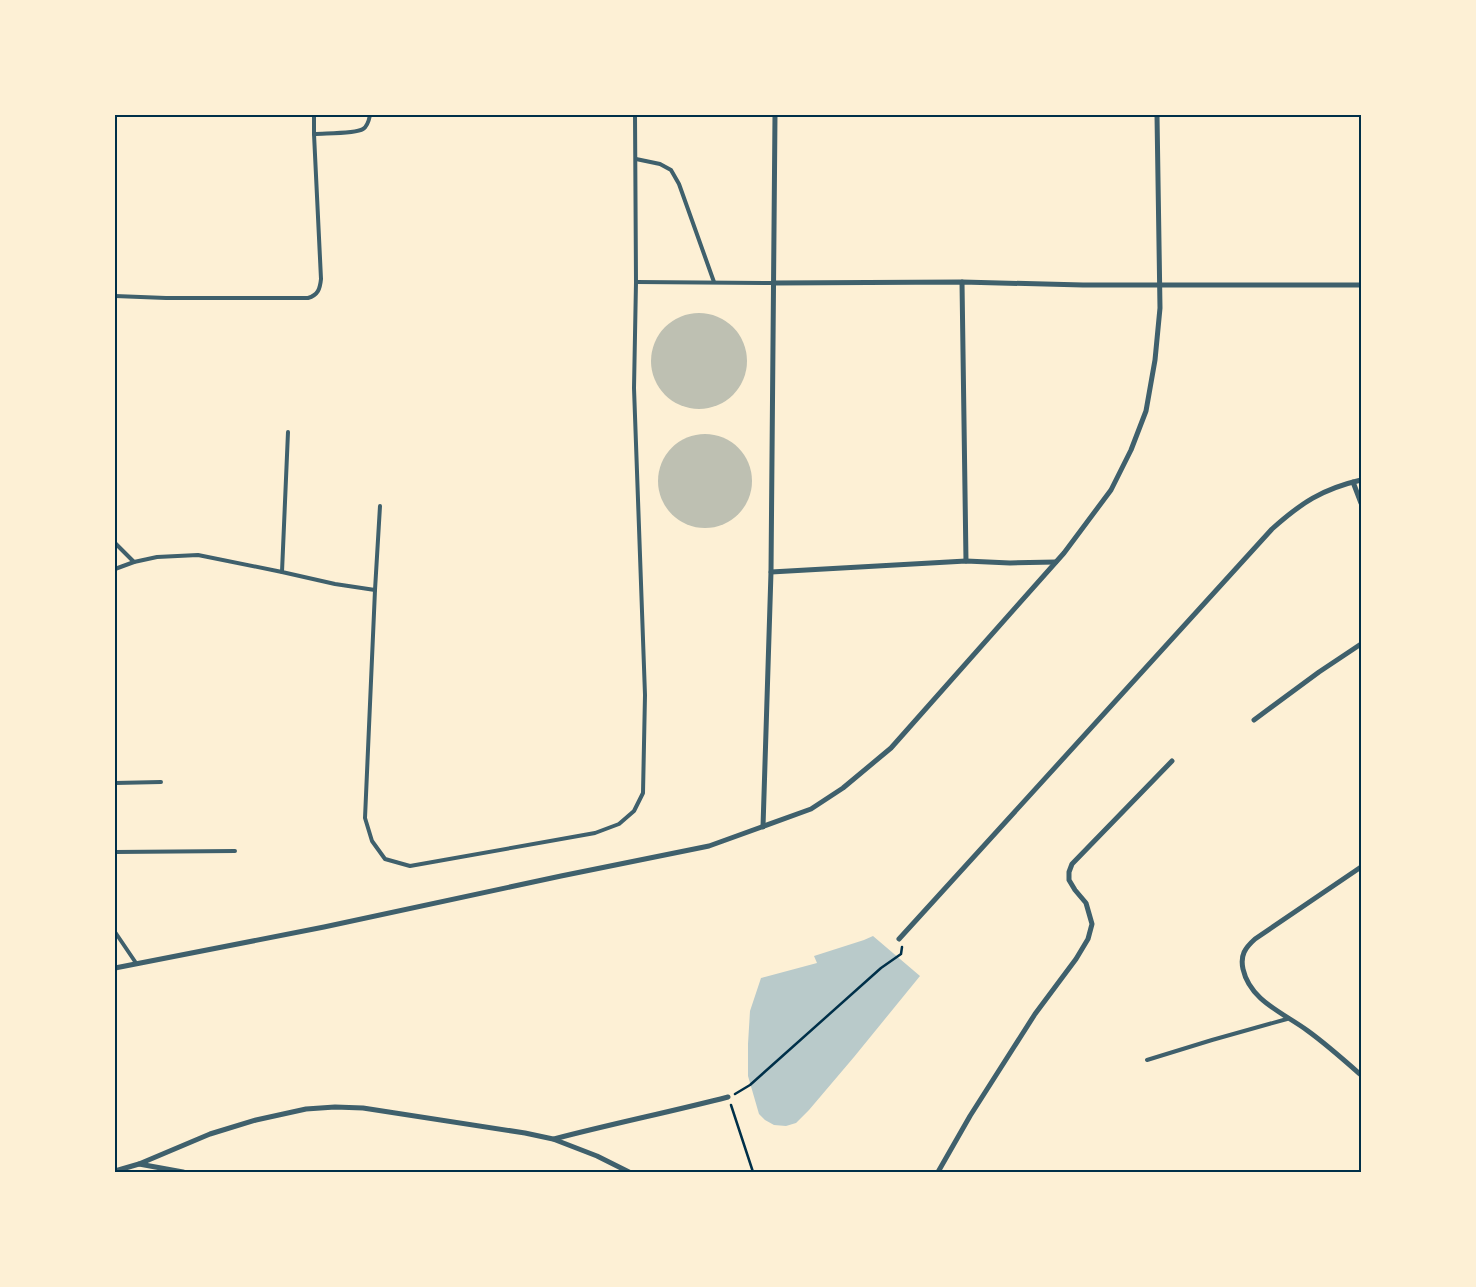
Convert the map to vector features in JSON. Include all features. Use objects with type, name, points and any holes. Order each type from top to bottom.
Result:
[{"type":"street","points":[[763,827],[771,572],[775,115]]},
{"type":"street","points":[[115,968],[324,927],[709,846],[811,809],[843,788],[891,748],[1056,562],[1111,490],[1132,450],[1146,411],[1155,360],[1160,308],[1157,115]]},
{"type":"street","points":[[774,283],[962,282],[1159,285],[1361,285]]},
{"type":"street","points":[[962,282],[966,561]]},
{"type":"street","points":[[898,939],[1272,529],[1307,500],[1361,480]]},
{"type":"street","points":[[1353,482],[1361,502]]},
{"type":"street","points":[[771,572],[966,561],[1010,563],[1056,562]]},
{"type":"street","points":[[1254,720],[1361,644]]},
{"type":"street","points":[[938,1172],[970,1116],[1035,1014],[1076,959],[1088,939],[1092,924],[1091,919],[1086,904],[1069,880],[1072,864],[1172,760]]},
{"type":"street","points":[[1361,867],[1255,939],[1243,952],[1242,962],[1245,976],[1253,991],[1264,1002],[1287,1019],[1307,1030],[1361,1076]]},
{"type":"street","points":[[554,1139],[728,1098]]},
{"type":"street","points":[[115,1171],[139,1164],[210,1134],[256,1120],[306,1109],[335,1107],[363,1108],[554,1139],[597,1156],[629,1172]]},
{"type":"street","points":[[139,1164],[183,1172]]},
{"type":"lane","points":[[115,296],[308,298],[317,293],[322,279],[314,115]]},
{"type":"lane","points":[[314,134],[357,132],[368,124],[370,115]]},
{"type":"lane","points":[[380,506],[365,818],[372,842],[385,859],[410,866],[595,833],[619,824],[634,811],[644,793],[645,695],[634,388],[636,282],[635,115]]},
{"type":"lane","points":[[636,159],[660,164],[670,170],[679,184],[714,282]]},
{"type":"lane","points":[[636,282],[774,283]]},
{"type":"lane","points":[[282,572],[288,432]]},
{"type":"lane","points":[[115,543],[134,562]]},
{"type":"lane","points":[[115,569],[157,556],[198,555],[335,584],[375,590]]},
{"type":"lane","points":[[115,783],[161,782]]},
{"type":"lane","points":[[115,852],[236,850]]},
{"type":"lane","points":[[115,932],[136,963]]},
{"type":"lane","points":[[1147,1060],[1287,1019]]},
{"type":"path","points":[[753,1172],[728,1098],[750,1085],[881,968],[901,954]]},
{"type":"shaded area","points":[[873,936],[920,976],[809,1110],[796,1123],[786,1126],[774,1125],[759,1114],[748,1076],[750,1011],[761,978],[817,963],[814,956]]},
{"type":"building","points":[[699,313],[717,317],[733,327],[743,343],[747,361],[743,379],[733,395],[717,405],[699,409],[681,405],[665,395],[655,379],[651,361],[655,343],[665,327],[681,317]]},
{"type":"building","points":[[705,434],[723,437],[738,448],[749,463],[752,481],[749,499],[738,514],[723,525],[705,528],[687,525],[672,514],[661,499],[658,481],[661,463],[672,448],[687,437]]}]
